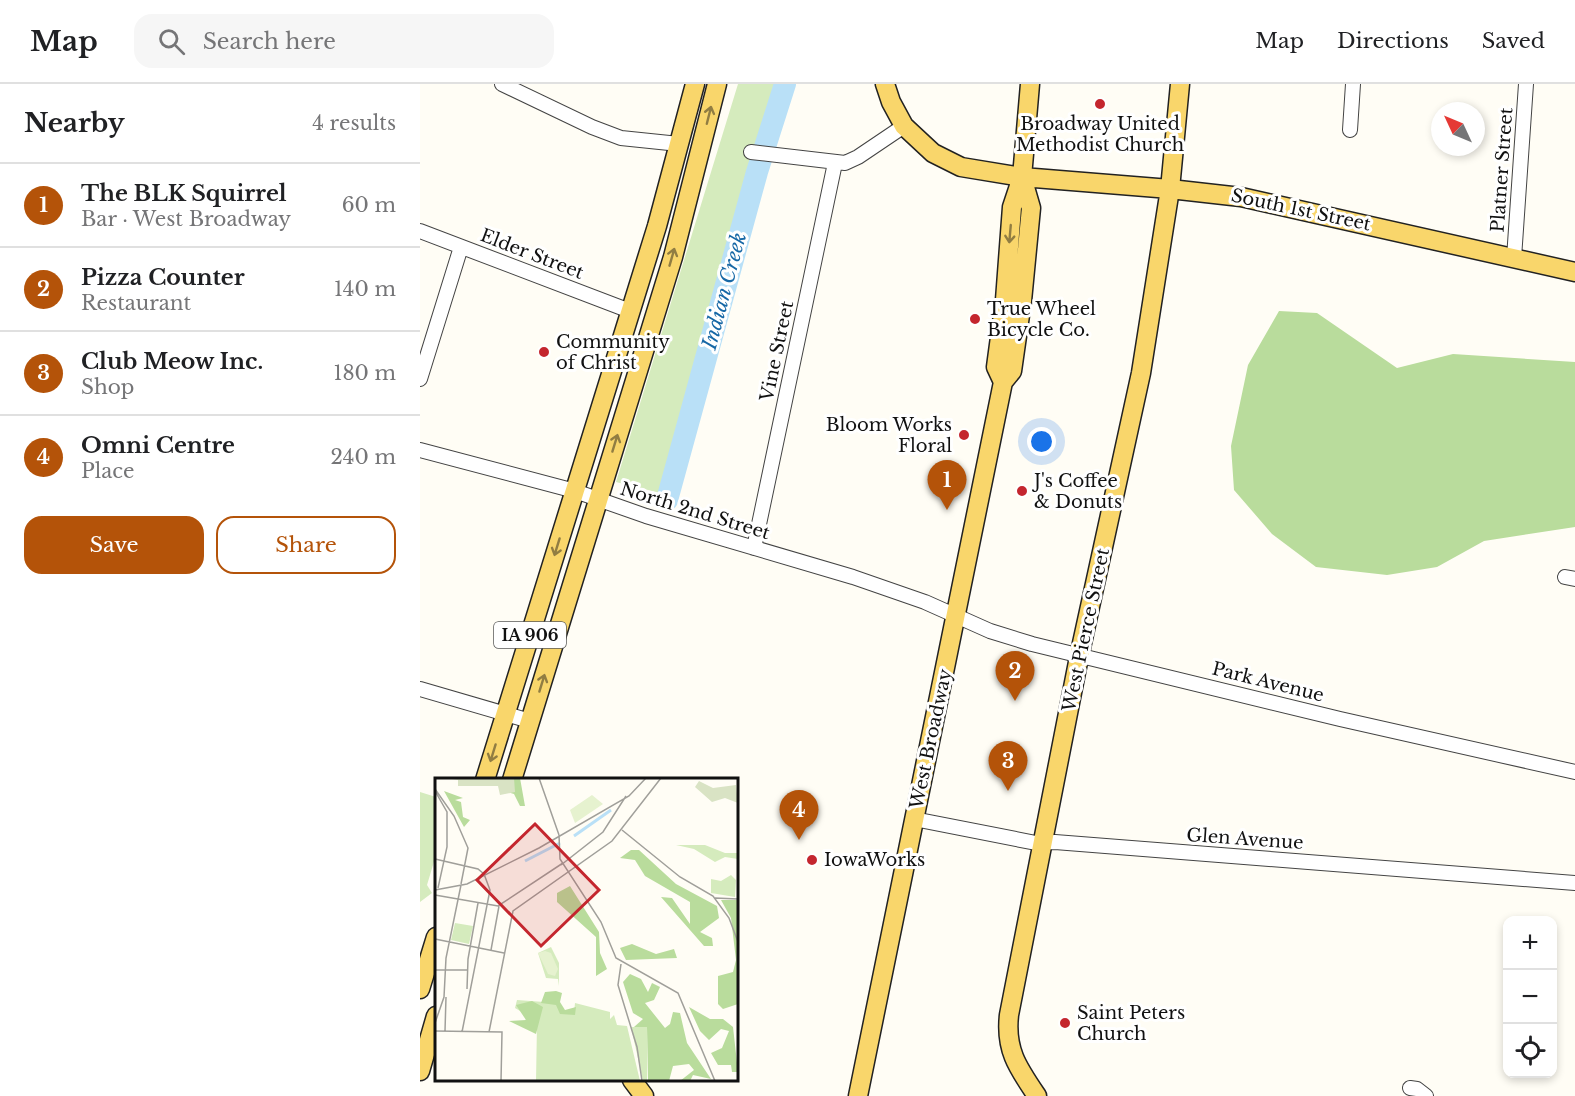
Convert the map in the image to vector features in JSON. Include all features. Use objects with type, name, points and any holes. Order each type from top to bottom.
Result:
[{"type":"main road","name":"IA 906","points":[[486,778],[630,311],[680,144],[695,84]]},
{"type":"main road","name":"IA 906","points":[[513,778],[673,257],[717,84]]},
{"type":"main road","name":"South 1st Street","points":[[885,84],[891,102],[904,126],[933,153],[955,165],[977,171],[1253,199],[1575,272]]},
{"type":"main road","points":[[1022,177],[1030,84]]},
{"type":"main road","name":"West Pierce Street","points":[[1037,1096],[1020,1069],[1009,1045],[1008,1029],[1079,657],[1141,373],[1170,189],[1180,84]]},
{"type":"main road","name":"West Broadway","points":[[858,1096],[1003,382],[1012,371],[1022,301],[1031,208],[1022,177]]},
{"type":"main road","points":[[424,987],[435,941]]},
{"type":"main road","points":[[420,1071],[435,1019]]},
{"type":"main road","points":[[633,1081],[644,1096]]},
{"type":"street","points":[[502,84],[592,127],[621,138],[680,144]]},
{"type":"street","points":[[1350,130],[1353,84]]},
{"type":"street","name":"Platner Street","points":[[1514,258],[1526,84]]},
{"type":"street","points":[[751,152],[845,163],[858,157],[904,126]]},
{"type":"street","name":"Vine Street","points":[[754,548],[834,162]]},
{"type":"street","name":"Elder Street","points":[[420,231],[630,311]]},
{"type":"street","points":[[420,379],[461,247]]},
{"type":"street","name":"North 2nd Street","points":[[420,450],[575,491],[853,577],[957,615]]},
{"type":"street","name":"Park Avenue","points":[[957,615],[990,631],[1079,657],[1575,772]]},
{"type":"street","points":[[420,689],[530,721]]},
{"type":"street","name":"Glen Avenue","points":[[915,819],[1036,843],[1055,842],[1575,883]]},
{"type":"street","points":[[1410,1088],[1417,1089],[1426,1096]]},
{"type":"green space","points":[[738,84],[786,84],[763,141],[676,497],[616,482]]},
{"type":"green space","points":[[1279,311],[1317,313],[1397,368],[1453,354],[1575,362],[1575,527],[1484,541],[1437,567],[1387,575],[1316,567],[1272,534],[1234,490],[1231,446],[1248,365]]},
{"type":"green space","points":[[420,792],[435,797],[435,858],[427,885],[432,893],[420,902]]},
{"type":"waterway","name":"Indian Creek","points":[[667,500],[757,172],[785,84]]},
{"type":"place","name":"Broadway United Methodist Church","points":[[1100,104]]},
{"type":"place","name":"True Wheel Bicycle Co.","points":[[975,319]]},
{"type":"place","name":"Community of Christ","points":[[544,352]]},
{"type":"place","name":"Bloom Works Floral","points":[[964,435]]},
{"type":"place","name":"J's Coffee & Donuts","points":[[1022,491]]},
{"type":"place","name":"The BLK Squirrel","points":[[947,510]]},
{"type":"place","name":"Pizza Counter","points":[[1015,701]]},
{"type":"place","name":"Club Meow Inc.","points":[[1008,791]]},
{"type":"place","name":"Omni Centre","points":[[799,840]]},
{"type":"place","name":"IowaWorks","points":[[812,860]]},
{"type":"place","name":"Saint Peters Church","points":[[1065,1023]]}]
